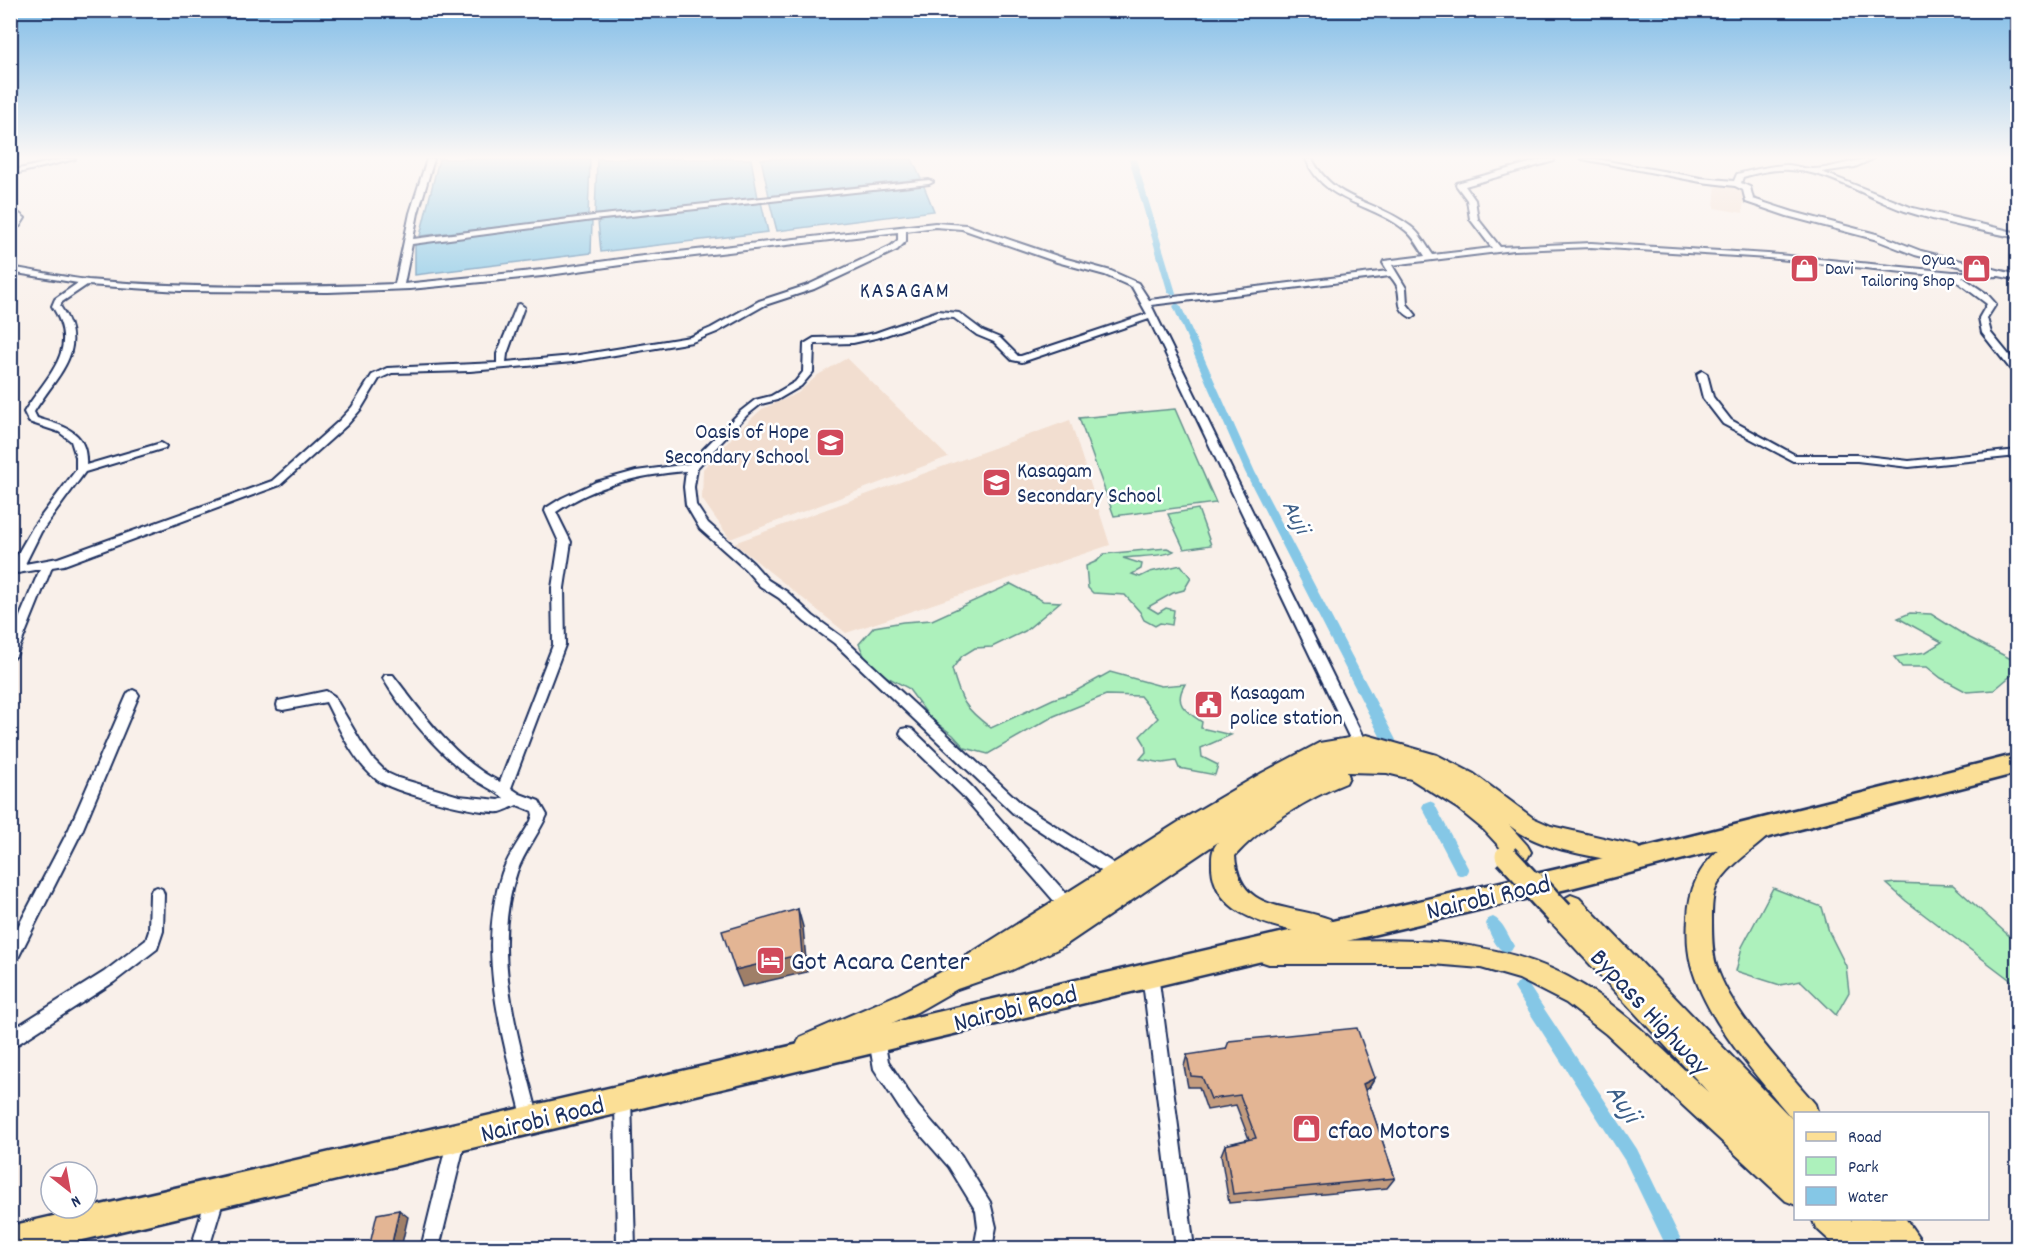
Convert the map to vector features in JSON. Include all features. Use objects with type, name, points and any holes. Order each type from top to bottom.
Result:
[{"type":"highway","name":"Nairobi Road","points":[[10,1234],[796,1052],[921,1019],[1630,854],[1882,793],[2018,757]]},
{"type":"highway","name":"Nairobi Road","points":[[10,1242],[1575,876],[2018,763]]},
{"type":"main road","points":[[796,1052],[908,1003],[950,980],[1066,904],[1279,774],[1327,749],[1367,744],[1398,751],[1448,770],[1466,780],[1509,814],[1548,835],[1630,854]]},
{"type":"main road","points":[[950,980],[1003,962],[1055,938],[1193,846],[1246,815],[1297,781],[1340,764],[1362,762],[1387,764],[1416,771],[1445,787],[1492,823],[1512,854]]},
{"type":"main road","points":[[1321,927],[1262,912],[1232,895],[1225,882],[1223,853],[1231,841],[1325,782],[1359,772],[1380,771],[1405,777],[1438,794],[1458,808],[1512,854]]},
{"type":"main road","points":[[1760,829],[1717,865],[1706,882],[1700,904],[1701,943],[1706,972],[1724,1006],[1770,1071],[1804,1112]]},
{"type":"main road","name":"Bypass Highway","points":[[1512,854],[1794,1142]]},
{"type":"main road","name":"Bypass Highway","points":[[1566,910],[1794,1165]]},
{"type":"main road","points":[[1249,952],[1432,953],[1481,957],[1523,968],[1575,994],[1616,1025],[1794,1189]]},
{"type":"main road","points":[[1830,1220],[1891,1248]]},
{"type":"main road","points":[[1888,1220],[1909,1248]]},
{"type":"street","points":[[10,227],[17,224],[21,218]]},
{"type":"street","points":[[399,286],[413,218]]},
{"type":"street","points":[[410,242],[595,218]]},
{"type":"street","points":[[1386,218],[1408,229],[1430,257]]},
{"type":"street","points":[[1474,218],[1499,251]]},
{"type":"street","points":[[1809,218],[1877,237],[1918,253],[1982,268],[1996,274]]},
{"type":"street","points":[[1944,218],[2018,236]]},
{"type":"street","points":[[10,269],[85,282],[226,290],[399,286],[542,273],[935,225],[963,227],[1124,279],[1135,285],[1146,303],[1360,745]]},
{"type":"street","points":[[85,282],[58,301],[56,306],[68,324],[70,346],[29,412],[33,420],[71,434],[80,445],[83,458],[81,470],[38,527],[18,569],[47,565],[123,540],[276,483],[344,422],[356,409],[368,386],[382,373],[398,369],[501,366],[613,354],[692,339],[714,330],[755,306],[822,282],[894,248],[902,241],[902,228]]},
{"type":"street","points":[[1412,315],[1404,304],[1402,288],[1386,263],[1430,257],[1591,245],[1768,256],[1953,275],[1996,274],[2018,278]]},
{"type":"street","points":[[1146,303],[1391,273]]},
{"type":"street","points":[[1953,275],[1992,304],[1983,318],[1987,333],[2018,373]]},
{"type":"street","points":[[501,366],[502,354],[520,307]]},
{"type":"street","points":[[1117,874],[1096,858],[1031,820],[838,640],[765,583],[704,526],[691,505],[688,488],[692,467],[744,413],[758,402],[774,398],[798,384],[807,372],[809,344],[814,341],[853,340],[877,335],[938,314],[956,315],[980,333],[998,340],[1016,358],[1022,359],[1151,315]]},
{"type":"street","points":[[1702,374],[1708,398],[1727,422],[1793,458],[1839,457],[1909,464],[2018,453]]},
{"type":"street","points":[[81,470],[160,446]]},
{"type":"street","points":[[504,790],[559,645],[558,588],[565,542],[550,511],[560,503],[601,484],[651,471],[692,467]]},
{"type":"street","points":[[10,656],[20,637],[47,565]]},
{"type":"street","points":[[389,678],[459,761],[474,774],[516,799],[534,804],[539,809],[540,815],[510,872],[500,919],[502,996],[529,1112]]},
{"type":"street","points":[[10,959],[75,831],[133,695]]},
{"type":"street","points":[[283,705],[326,696],[330,699],[346,731],[367,762],[382,777],[395,783],[459,802],[500,806],[516,799]]},
{"type":"street","points":[[907,733],[966,790],[1066,904]]},
{"type":"street","points":[[10,1041],[109,977],[152,944],[156,931],[157,894]]},
{"type":"street","points":[[1150,974],[1185,1248]]},
{"type":"street","points":[[877,1040],[880,1063],[897,1090],[912,1112],[955,1161],[984,1208],[987,1227],[983,1248]]},
{"type":"street","points":[[623,1098],[626,1248]]},
{"type":"street","points":[[430,1248],[458,1138]]},
{"type":"street","points":[[200,1248],[216,1194]]},
{"type":"shaded area","name":"Oasis of Hope Secondary School","points":[[847,358],[948,457],[730,539],[702,499],[703,469],[762,409],[798,393],[818,375]]},
{"type":"shaded area","name":"Kasagam Secondary School","points":[[1070,420],[1110,545],[846,633],[734,543]]},
{"type":"green space","points":[[1175,409],[1216,503],[1114,516],[1079,418]]},
{"type":"green space","points":[[1198,509],[1211,545],[1184,549],[1168,514]]},
{"type":"green space","points":[[1167,548],[1174,551],[1123,558],[1142,564],[1141,569],[1132,574],[1140,577],[1150,572],[1181,565],[1191,578],[1184,590],[1173,593],[1148,607],[1158,613],[1166,608],[1174,610],[1172,625],[1160,623],[1155,626],[1144,620],[1125,595],[1093,593],[1088,588],[1086,566],[1097,561],[1104,554]]},
{"type":"green space","points":[[1011,584],[1043,601],[1060,602],[1025,631],[992,647],[975,648],[962,656],[952,669],[961,696],[975,715],[991,728],[1053,699],[1074,692],[1110,672],[1161,686],[1185,684],[1180,697],[1181,702],[1190,714],[1202,722],[1201,728],[1231,735],[1201,748],[1202,757],[1218,765],[1215,775],[1179,768],[1176,761],[1163,763],[1140,759],[1146,752],[1145,744],[1140,736],[1158,718],[1140,696],[1106,695],[1054,716],[988,754],[965,748],[953,735],[930,718],[908,688],[887,677],[865,658],[859,644],[874,627],[932,620]]},
{"type":"green space","points":[[1910,613],[1931,614],[1966,636],[2013,660],[2013,674],[1994,690],[1967,692],[1941,678],[1927,667],[1902,667],[1894,657],[1926,652],[1942,642],[1898,618]]},
{"type":"green space","points":[[1887,884],[1953,885],[2017,943],[2017,985]]},
{"type":"green space","points":[[1773,888],[1822,907],[1829,932],[1846,966],[1849,992],[1836,1015],[1801,981],[1780,985],[1736,971],[1742,947]]},
{"type":"water","points":[[425,218],[581,218],[420,236]]},
{"type":"water","points":[[626,218],[765,218],[768,232],[601,252],[598,221]]},
{"type":"water","points":[[774,218],[881,218],[777,231]]},
{"type":"water","points":[[592,221],[591,253],[415,275],[415,242]]},
{"type":"building","points":[[798,909],[802,954],[735,970],[722,931]]},
{"type":"building","name":"cfao Motors","points":[[1357,1028],[1375,1078],[1363,1084],[1395,1178],[1233,1194],[1225,1145],[1256,1138],[1240,1095],[1211,1099],[1202,1077],[1191,1076],[1187,1055],[1226,1049],[1229,1041]]},
{"type":"building","points":[[399,1210],[391,1248],[369,1248],[377,1214]]},
{"type":"waterway","name":"Auji","points":[[1150,218],[1172,293]]},
{"type":"waterway","name":"Auji","points":[[1177,306],[1250,472],[1389,740]]},
{"type":"waterway","points":[[1429,807],[1462,870]]},
{"type":"waterway","points":[[1493,924],[1506,946]]},
{"type":"waterway","name":"Auji","points":[[1522,988],[1631,1155],[1676,1248]]},
{"type":"place","name":"Davi","points":[[1804,268]]},
{"type":"place","name":"Oyua Tailoring Shop","points":[[1976,269]]},
{"type":"place","name":"Oasis of Hope Secondary School","points":[[830,443]]},
{"type":"place","name":"Kasagam Secondary School","points":[[996,482]]},
{"type":"place","name":"Kasagam police station","points":[[1209,704]]},
{"type":"place","name":"Got Acara Center","points":[[770,960]]},
{"type":"place","name":"cfao Motors","points":[[1307,1129]]},
{"type":"district","name":"KASAGAM","points":[[905,289]]}]
